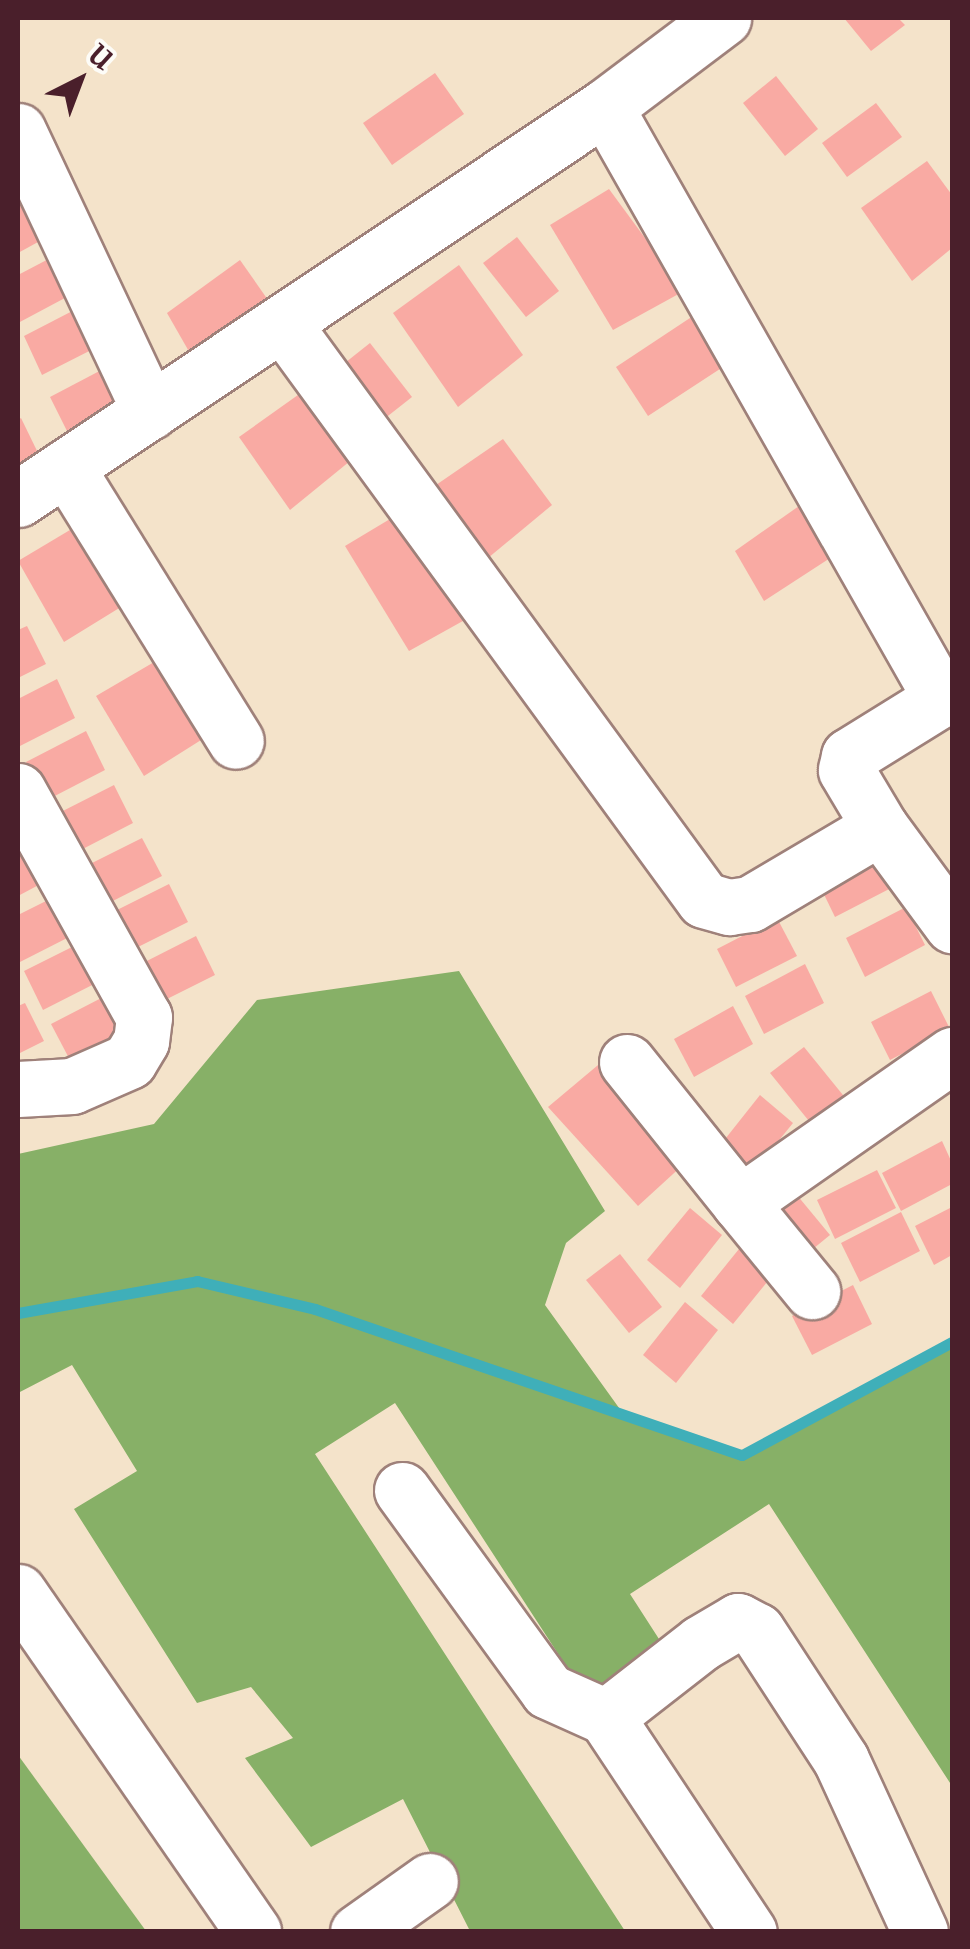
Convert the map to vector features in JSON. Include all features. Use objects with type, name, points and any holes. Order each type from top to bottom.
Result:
[{"type":"street","points":[[18,499],[605,107],[723,18]]},
{"type":"street","points":[[605,107],[938,693],[936,702],[849,756],[846,770],[880,827],[952,925]]},
{"type":"street","points":[[18,130],[150,411]]},
{"type":"street","points":[[283,324],[704,900],[729,907],[750,904],[880,827]]},
{"type":"street","points":[[66,467],[236,741]]},
{"type":"street","points":[[18,791],[144,1017],[141,1042],[129,1060],[72,1086],[18,1089]]},
{"type":"street","points":[[740,1203],[952,1055]]},
{"type":"street","points":[[627,1062],[812,1292]]},
{"type":"street","points":[[402,1490],[548,1691],[606,1717],[750,1932]]},
{"type":"street","points":[[18,1592],[253,1932]]},
{"type":"street","points":[[606,1717],[700,1643],[738,1620],[757,1631],[841,1760],[920,1932]]},
{"type":"street","points":[[361,1930],[430,1880]]},
{"type":"green space","points":[[459,971],[605,1211],[566,1243],[545,1305],[627,1419],[742,1455],[952,1342],[952,1786],[769,1504],[630,1594],[668,1653],[590,1703],[395,1403],[315,1454],[625,1931],[470,1931],[403,1799],[311,1847],[245,1758],[293,1738],[251,1687],[197,1703],[74,1509],[137,1471],[72,1365],[18,1393],[18,1154],[154,1124],[257,1000]]},
{"type":"green space","points":[[18,1755],[146,1931],[18,1931]]},
{"type":"building","points":[[844,18],[898,18],[905,25],[871,51]]},
{"type":"building","points":[[435,73],[464,114],[392,165],[363,123]]},
{"type":"building","points":[[776,76],[818,129],[785,156],[743,103]]},
{"type":"building","points":[[876,103],[902,137],[847,177],[822,143]]},
{"type":"building","points":[[927,161],[952,195],[952,248],[912,281],[861,208]]},
{"type":"building","points":[[609,189],[684,291],[613,330],[550,225]]},
{"type":"building","points":[[30,198],[49,236],[18,253],[18,205]]},
{"type":"building","points":[[517,237],[559,291],[526,317],[483,263]]},
{"type":"building","points":[[60,253],[78,291],[18,323],[18,275]]},
{"type":"building","points":[[240,260],[275,310],[195,362],[167,313]]},
{"type":"building","points":[[459,265],[523,355],[458,407],[393,313]]},
{"type":"building","points":[[84,305],[103,344],[42,375],[24,336]]},
{"type":"building","points":[[693,316],[726,365],[648,416],[616,367]]},
{"type":"building","points":[[370,343],[412,397],[379,423],[336,370]]},
{"type":"building","points":[[109,366],[129,404],[69,435],[50,397]]},
{"type":"building","points":[[305,390],[355,457],[290,510],[239,437]]},
{"type":"building","points":[[21,418],[40,457],[18,468],[18,420]]},
{"type":"building","points":[[503,439],[552,505],[488,558],[436,485]]},
{"type":"building","points":[[809,499],[844,549],[764,601],[735,551]]},
{"type":"building","points":[[405,510],[479,612],[409,651],[345,546]]},
{"type":"building","points":[[80,524],[129,602],[64,642],[18,561]]},
{"type":"building","points":[[27,626],[46,664],[18,678],[18,630]]},
{"type":"building","points":[[161,658],[209,735],[144,776],[96,696]]},
{"type":"building","points":[[57,679],[75,718],[18,747],[18,699]]},
{"type":"building","points":[[86,731],[105,770],[45,801],[26,762]]},
{"type":"building","points":[[114,785],[133,823],[73,854],[53,816]]},
{"type":"building","points":[[142,838],[162,876],[101,907],[82,868]]},
{"type":"building","points":[[29,842],[48,880],[18,896],[18,848]]},
{"type":"building","points":[[876,847],[895,886],[835,917],[816,878]]},
{"type":"building","points":[[169,884],[188,922],[128,952],[109,914]]},
{"type":"building","points":[[58,895],[77,933],[18,963],[18,915]]},
{"type":"building","points":[[906,907],[925,945],[865,977],[846,938]]},
{"type":"building","points":[[777,918],[797,956],[736,987],[717,949]]},
{"type":"building","points":[[196,936],[215,975],[155,1005],[135,967]]},
{"type":"building","points":[[84,941],[104,979],[43,1010],[24,971]]},
{"type":"building","points":[[805,964],[824,1003],[764,1034],[745,996]]},
{"type":"building","points":[[931,991],[950,1029],[890,1060],[871,1022]]},
{"type":"building","points":[[111,993],[131,1031],[71,1062],[51,1024]]},
{"type":"building","points":[[25,1003],[44,1041],[18,1054],[18,1006]]},
{"type":"building","points":[[733,1006],[753,1044],[694,1077],[674,1039]]},
{"type":"building","points":[[804,1047],[847,1100],[813,1126],[770,1073]]},
{"type":"building","points":[[610,1055],[696,1153],[638,1206],[548,1107]]},
{"type":"building","points":[[760,1095],[793,1123],[750,1176],[718,1148]]},
{"type":"building","points":[[942,1141],[952,1163],[952,1184],[901,1211],[882,1173]]},
{"type":"building","points":[[877,1170],[896,1208],[835,1239],[817,1200]]},
{"type":"building","points":[[787,1183],[830,1235],[797,1262],[754,1209]]},
{"type":"building","points":[[952,1207],[952,1255],[934,1265],[915,1226]]},
{"type":"building","points":[[690,1208],[722,1235],[680,1288],[647,1260]]},
{"type":"building","points":[[901,1212],[920,1251],[860,1282],[841,1243]]},
{"type":"building","points":[[743,1244],[776,1271],[733,1324],[701,1296]]},
{"type":"building","points":[[620,1254],[662,1307],[629,1333],[586,1280]]},
{"type":"building","points":[[853,1285],[872,1324],[812,1355],[792,1316]]},
{"type":"building","points":[[685,1302],[718,1330],[676,1383],[643,1355]]},
{"type":"waterway","points":[[18,1313],[197,1281],[315,1309],[742,1455],[952,1342]]}]
